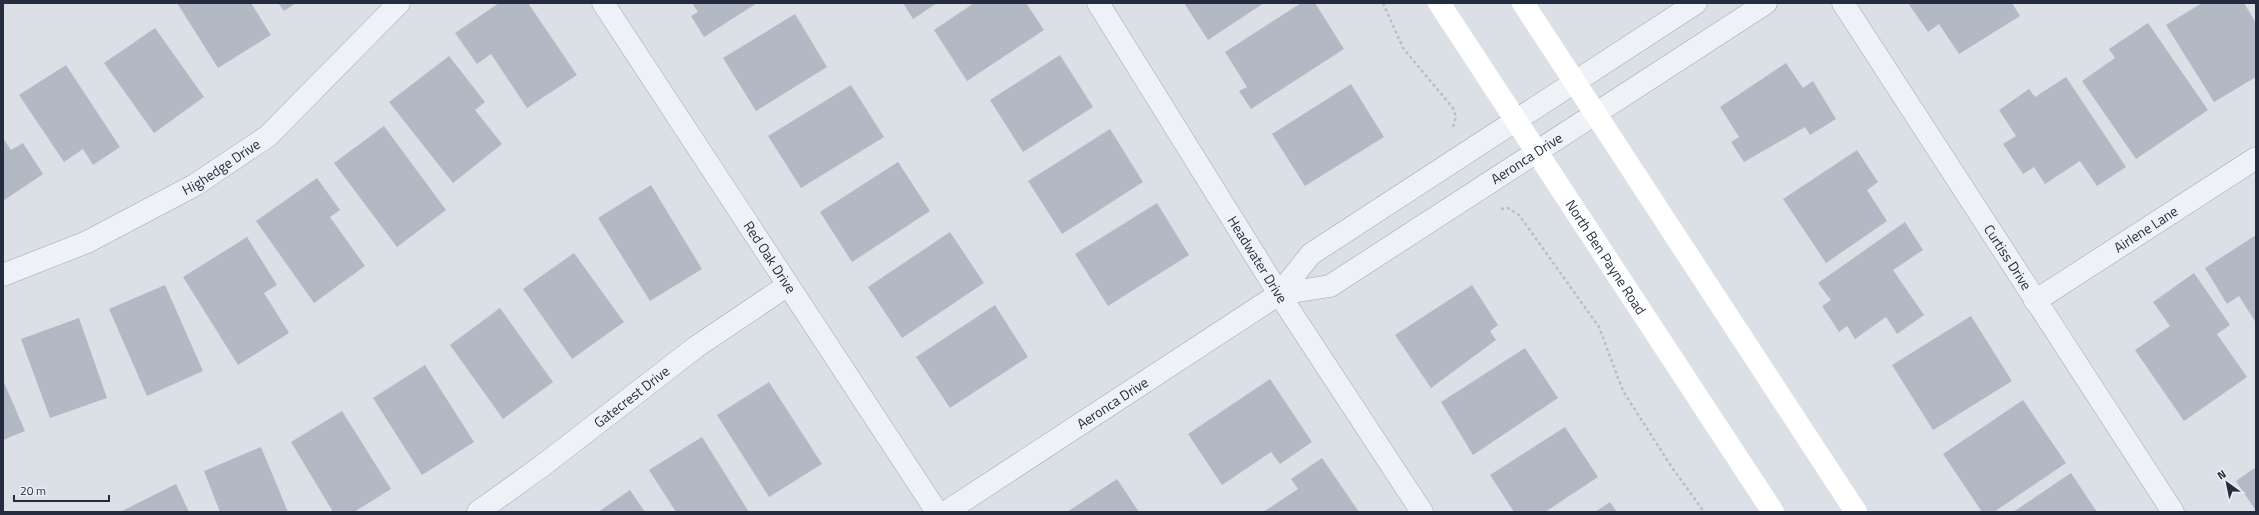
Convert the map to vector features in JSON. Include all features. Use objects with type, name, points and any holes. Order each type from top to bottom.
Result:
[{"type":"street","name":"Highedge Drive","points":[[3,275],[87,242],[195,185],[268,136],[399,3]]},
{"type":"street","name":"Red Oak Drive","points":[[603,3],[937,512]]},
{"type":"street","name":"Headwater Drive","points":[[1098,3],[1279,294],[1422,512]]},
{"type":"street","name":"North Ben Payne Road","points":[[1439,3],[1773,512]]},
{"type":"street","points":[[1523,3],[1856,512]]},
{"type":"street","name":"Aeronca Drive","points":[[946,512],[1279,294],[1311,254],[1696,3]]},
{"type":"street","name":"Aeronca Drive","points":[[1279,294],[1330,286],[1766,3]]},
{"type":"street","name":"Curtiss Drive","points":[[1843,3],[2173,512]]},
{"type":"street","name":"Airlene Lane","points":[[2035,301],[2256,158]]},
{"type":"street","name":"Gatecrest Drive","points":[[478,512],[542,466],[696,347],[788,286]]},
{"type":"path","points":[[1383,3],[1403,48],[1453,108],[1456,117],[1451,133],[1444,143],[1456,160]]},
{"type":"path","points":[[1477,191],[1490,211],[1508,208],[1519,216],[1599,327],[1623,391],[1671,466],[1704,512]]},
{"type":"building","points":[[177,3],[251,3],[271,35],[218,68]]},
{"type":"building","points":[[278,3],[296,3],[284,11]]},
{"type":"building","points":[[499,3],[528,3],[577,75],[527,108],[491,54],[477,64],[455,33]]},
{"type":"building","points":[[692,3],[757,3],[704,37],[691,16],[698,12]]},
{"type":"building","points":[[903,3],[937,3],[913,19]]},
{"type":"building","points":[[974,3],[1026,3],[1044,30],[967,81],[934,30]]},
{"type":"building","points":[[1184,3],[1264,3],[1208,40]]},
{"type":"building","points":[[1301,3],[1315,3],[1344,49],[1251,109],[1239,91],[1247,87],[1225,52]]},
{"type":"building","points":[[1908,3],[2012,3],[2020,16],[1959,54],[1939,24],[1928,32]]},
{"type":"building","points":[[2202,3],[2244,3],[2256,23],[2256,77],[2214,102],[2166,25]]},
{"type":"building","points":[[795,14],[827,67],[756,111],[723,58]]},
{"type":"building","points":[[2148,23],[2208,110],[2136,159],[2082,81],[2115,58],[2109,49]]},
{"type":"building","points":[[155,28],[204,97],[154,133],[104,63]]},
{"type":"building","points":[[1060,55],[1093,107],[1023,152],[990,100]]},
{"type":"building","points":[[449,56],[485,102],[475,110],[502,144],[453,183],[389,102]]},
{"type":"building","points":[[1786,63],[1803,88],[1813,81],[1836,119],[1810,135],[1805,127],[1744,162],[1731,142],[1739,137],[1720,107]]},
{"type":"building","points":[[66,65],[120,147],[93,165],[83,149],[64,162],[19,95]]},
{"type":"building","points":[[2066,77],[2126,167],[2097,186],[2080,161],[2045,184],[2034,167],[2023,174],[2003,144],[2016,136],[1999,110],[2029,89],[2035,97]]},
{"type":"building","points":[[1351,84],[1384,137],[1305,186],[1272,134]]},
{"type":"building","points":[[851,85],[884,137],[801,188],[768,136]]},
{"type":"building","points":[[384,126],[446,210],[397,247],[334,163]]},
{"type":"building","points":[[1110,129],[1143,182],[1062,234],[1028,181]]},
{"type":"building","points":[[3,138],[11,150],[23,143],[43,174],[3,201]]},
{"type":"building","points":[[1857,150],[1878,182],[1867,190],[1887,221],[1826,263],[1783,199]]},
{"type":"building","points":[[898,162],[930,211],[852,262],[820,212]]},
{"type":"building","points":[[317,178],[340,210],[330,217],[365,266],[314,303],[256,221]]},
{"type":"building","points":[[651,185],[702,269],[650,301],[598,218]]},
{"type":"building","points":[[1157,203],[1189,255],[1108,306],[1075,254]]},
{"type":"building","points":[[1905,222],[1923,250],[1893,270],[1924,315],[1897,334],[1886,317],[1855,339],[1847,326],[1839,332],[1822,306],[1831,300],[1818,283]]},
{"type":"building","points":[[950,232],[984,283],[902,338],[868,287]]},
{"type":"building","points":[[2256,235],[2256,323],[2239,296],[2227,304],[2205,268]]},
{"type":"building","points":[[247,237],[277,285],[264,293],[289,333],[238,365],[183,277]]},
{"type":"building","points":[[574,253],[624,322],[572,359],[523,289]]},
{"type":"building","points":[[2194,273],[2230,325],[2217,334],[2247,377],[2184,421],[2135,350],[2170,326],[2153,302]]},
{"type":"building","points":[[165,285],[203,371],[147,396],[109,309]]},
{"type":"building","points":[[1472,285],[1498,325],[1490,331],[1496,340],[1431,388],[1395,335]]},
{"type":"building","points":[[995,305],[1028,357],[950,408],[916,357]]},
{"type":"building","points":[[500,308],[553,382],[503,419],[450,345]]},
{"type":"building","points":[[1971,316],[2012,381],[1933,430],[1892,365]]},
{"type":"building","points":[[79,318],[107,398],[50,418],[21,339]]},
{"type":"building","points":[[1525,348],[1558,398],[1473,455],[1441,402]]},
{"type":"building","points":[[425,365],[474,442],[422,475],[373,398]]},
{"type":"building","points":[[1270,379],[1312,442],[1280,464],[1271,452],[1222,485],[1188,434]]},
{"type":"building","points":[[3,380],[25,431],[3,440]]},
{"type":"building","points":[[769,382],[822,464],[769,497],[717,415]]},
{"type":"building","points":[[2023,400],[2066,463],[1994,512],[1982,512],[1943,454]]},
{"type":"building","points":[[342,411],[391,489],[354,512],[333,512],[291,442]]},
{"type":"building","points":[[1565,427],[1598,477],[1545,512],[1514,512],[1490,475]]},
{"type":"building","points":[[702,437],[749,512],[676,512],[649,470]]},
{"type":"building","points":[[261,447],[288,512],[220,512],[204,471]]},
{"type":"building","points":[[1322,458],[1359,512],[1263,512],[1298,489],[1291,479]]},
{"type":"building","points":[[2256,467],[2256,511],[2236,481]]},
{"type":"building","points":[[2071,473],[2097,512],[2013,512]]},
{"type":"building","points":[[1117,479],[1139,512],[1067,512]]},
{"type":"building","points":[[176,484],[189,512],[120,512]]},
{"type":"building","points":[[630,490],[645,512],[598,512]]},
{"type":"building","points":[[1610,502],[1617,512],[1595,512]]}]
